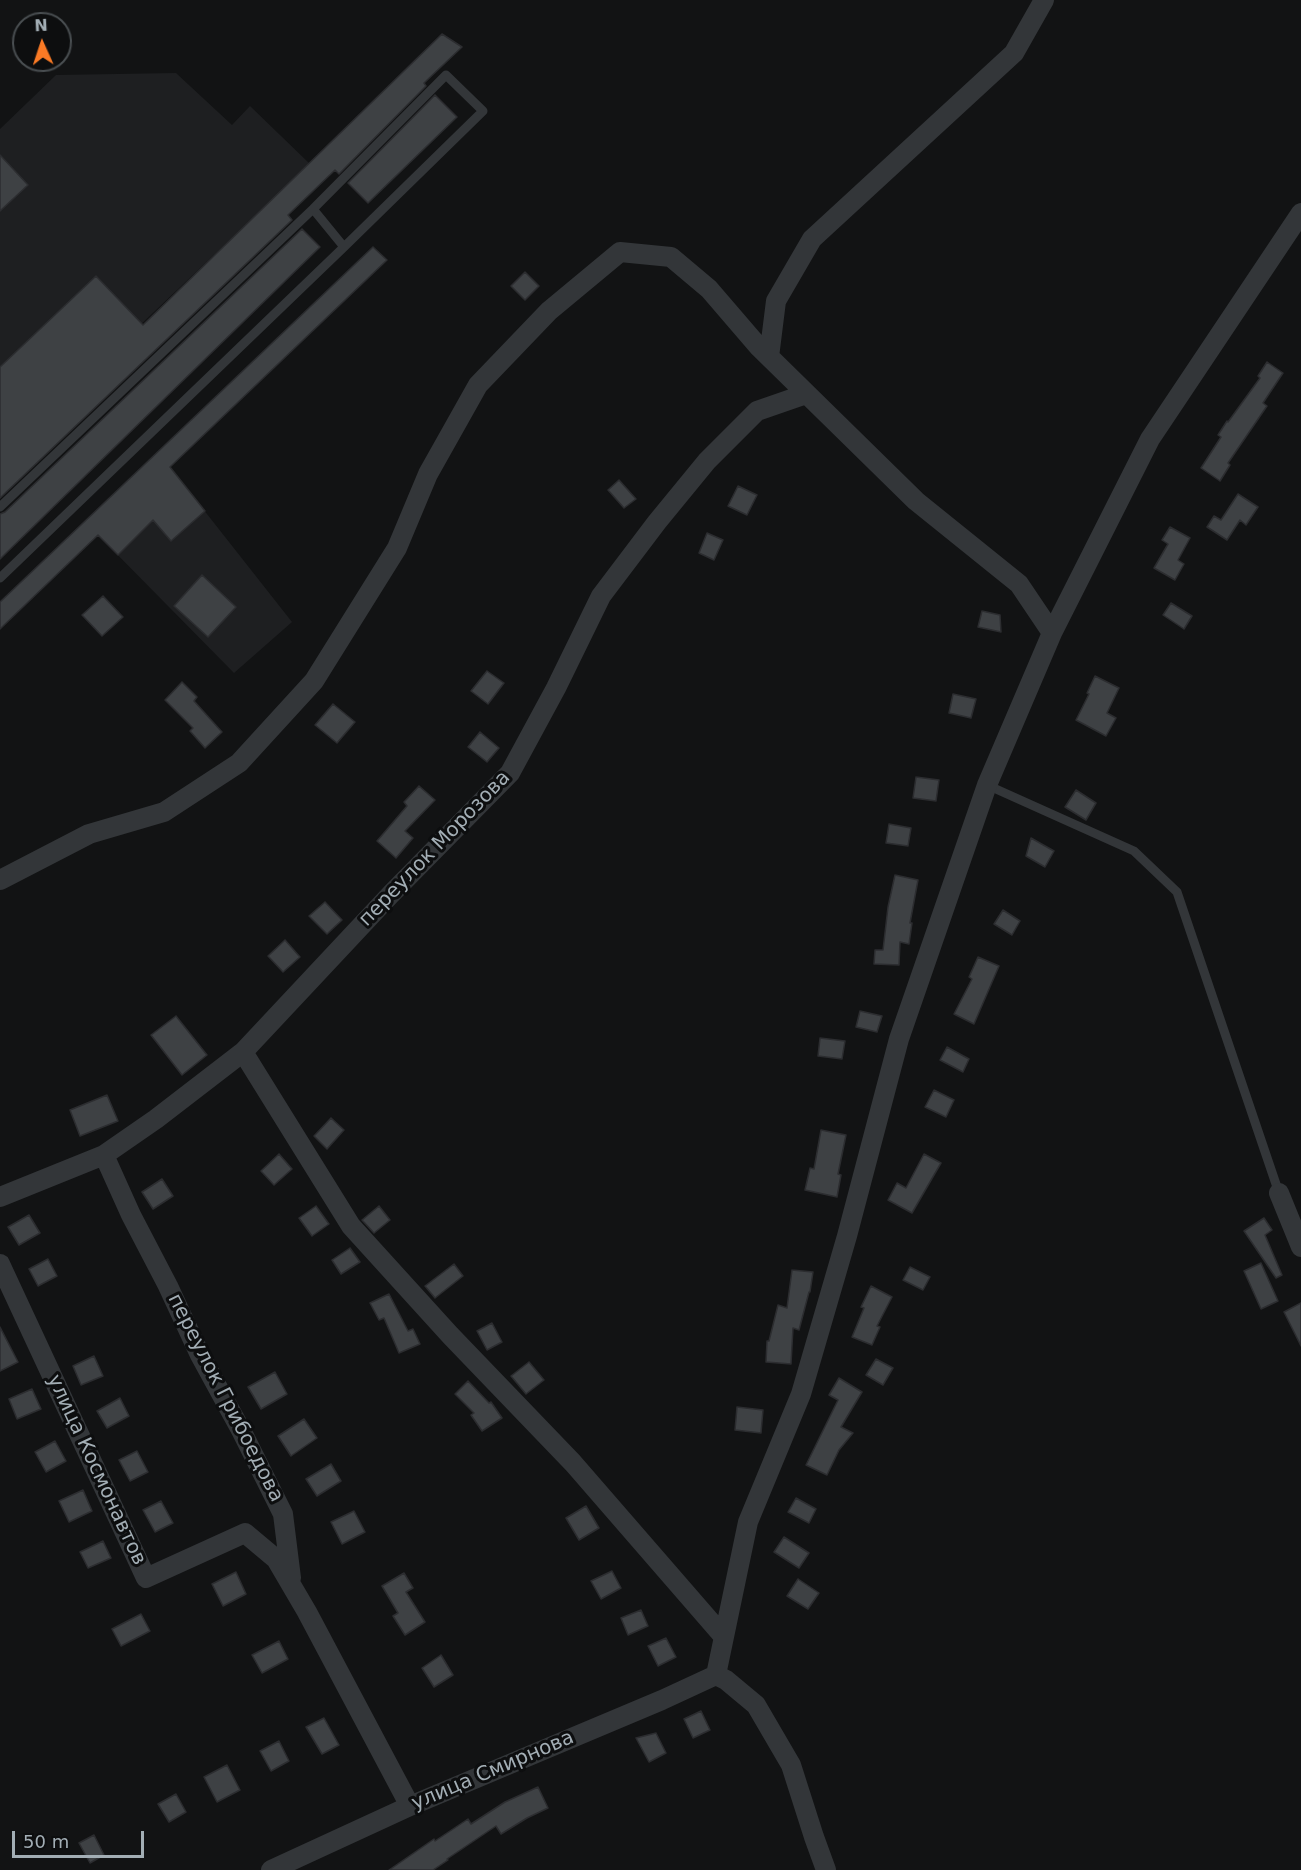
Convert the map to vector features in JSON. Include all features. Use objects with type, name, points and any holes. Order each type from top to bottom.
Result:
[{"type":"street","points":[[769,357],[776,301],[812,238],[1014,53],[1044,0]]},
{"type":"street","points":[[826,1870],[791,1765],[756,1705],[716,1675],[748,1522],[801,1394],[847,1236],[899,1039],[987,785],[1052,633],[1150,439],[1301,213]]},
{"type":"street","points":[[0,880],[89,834],[164,812],[239,763],[314,681],[397,548],[428,474],[478,385],[549,311],[620,252],[671,257],[709,289],[769,357],[916,501],[1019,584],[1052,633]]},
{"type":"street","name":"переулок Морозова","points":[[0,1197],[104,1155],[156,1119],[243,1052],[390,894],[510,773],[556,688],[601,596],[707,461],[757,411],[807,394]]},
{"type":"street","points":[[243,1052],[351,1226],[450,1335],[573,1463],[724,1637]]},
{"type":"street","name":"переулок Грибоедова","points":[[104,1155],[200,1355],[283,1514],[292,1586],[410,1806]]},
{"type":"street","points":[[1279,1192],[1301,1247]]},
{"type":"street","name":"улица Космонавтов","points":[[0,1264],[146,1578],[245,1533],[276,1558],[292,1586]]},
{"type":"street","name":"улица Смирнова","points":[[272,1870],[410,1806],[716,1675]]},
{"type":"lane","points":[[0,507],[313,208],[446,75],[483,111],[0,578]]},
{"type":"lane","points":[[313,208],[344,247]]},
{"type":"lane","points":[[987,785],[1134,851],[1177,892],[1279,1192]]},
{"type":"shaded area","points":[[176,73],[232,125],[250,106],[310,164],[0,458],[0,129],[56,75]]},
{"type":"shaded area","points":[[170,467],[292,622],[234,673],[98,535]]},
{"type":"building","points":[[442,34],[462,47],[424,83],[426,86],[339,174],[335,170],[288,215],[292,220],[0,498],[0,367],[96,276],[143,325]]},
{"type":"building","points":[[435,95],[457,117],[368,203],[348,183]]},
{"type":"building","points":[[0,155],[28,185],[0,211]]},
{"type":"building","points":[[302,229],[320,247],[0,559],[0,514],[5,512]]},
{"type":"building","points":[[373,247],[387,260],[170,467],[205,511],[171,541],[153,520],[118,555],[98,535],[0,629],[0,602]]},
{"type":"building","points":[[525,272],[539,286],[525,300],[511,286]]},
{"type":"building","points":[[1267,362],[1283,373],[1263,403],[1267,406],[1228,463],[1230,465],[1220,481],[1201,468],[1221,437],[1218,435],[1260,378],[1258,376]]},
{"type":"building","points":[[619,480],[636,499],[624,508],[608,490]]},
{"type":"building","points":[[738,486],[757,495],[747,515],[728,506]]},
{"type":"building","points":[[1238,494],[1258,507],[1246,525],[1240,520],[1227,540],[1207,527],[1214,516],[1221,520]]},
{"type":"building","points":[[1170,527],[1190,538],[1178,560],[1184,564],[1175,580],[1154,568],[1168,544],[1162,540]]},
{"type":"building","points":[[707,533],[723,540],[714,560],[699,553]]},
{"type":"building","points":[[202,575],[236,607],[208,637],[174,606]]},
{"type":"building","points":[[103,596],[123,617],[102,636],[82,615]]},
{"type":"building","points":[[1171,603],[1192,616],[1184,629],[1163,615]]},
{"type":"building","points":[[982,611],[1000,615],[1001,632],[978,627]]},
{"type":"building","points":[[487,671],[504,683],[488,704],[471,691]]},
{"type":"building","points":[[1095,676],[1119,688],[1107,713],[1116,718],[1106,736],[1076,720]]},
{"type":"building","points":[[182,682],[197,697],[194,701],[222,732],[205,748],[190,731],[193,728],[165,700]]},
{"type":"building","points":[[953,694],[976,699],[971,718],[949,713]]},
{"type":"building","points":[[333,704],[355,722],[337,743],[315,725]]},
{"type":"building","points":[[480,732],[499,748],[487,762],[468,747]]},
{"type":"building","points":[[916,777],[939,780],[936,801],[913,798]]},
{"type":"building","points":[[419,786],[435,800],[405,831],[413,838],[396,858],[377,841],[407,806],[404,802]]},
{"type":"building","points":[[1076,790],[1096,803],[1086,820],[1065,807]]},
{"type":"building","points":[[889,824],[911,828],[908,846],[886,843]]},
{"type":"building","points":[[1031,838],[1054,851],[1045,867],[1026,856]]},
{"type":"building","points":[[895,875],[918,880],[910,923],[912,923],[909,944],[900,942],[899,965],[874,964],[875,950],[883,950],[888,907]]},
{"type":"building","points":[[325,902],[342,920],[327,934],[309,916]]},
{"type":"building","points":[[1003,910],[1020,921],[1012,935],[994,924]]},
{"type":"building","points":[[285,940],[300,957],[283,972],[268,956]]},
{"type":"building","points":[[978,957],[999,966],[974,1024],[954,1014],[972,979],[969,977]]},
{"type":"building","points":[[860,1011],[882,1016],[877,1032],[856,1027]]},
{"type":"building","points":[[176,1016],[207,1055],[182,1075],[151,1035]]},
{"type":"building","points":[[820,1038],[845,1041],[842,1059],[818,1056]]},
{"type":"building","points":[[947,1047],[969,1059],[963,1072],[940,1060]]},
{"type":"building","points":[[934,1090],[954,1100],[946,1117],[925,1107]]},
{"type":"building","points":[[107,1095],[118,1121],[80,1136],[70,1110]]},
{"type":"building","points":[[331,1118],[344,1130],[327,1149],[314,1136]]},
{"type":"building","points":[[821,1130],[846,1135],[838,1174],[841,1175],[837,1197],[805,1190],[810,1168],[814,1169]]},
{"type":"building","points":[[279,1154],[292,1169],[274,1185],[261,1171]]},
{"type":"building","points":[[924,1154],[941,1163],[912,1213],[888,1200],[897,1183],[906,1188]]},
{"type":"building","points":[[162,1179],[173,1196],[153,1209],[142,1192]]},
{"type":"building","points":[[316,1206],[329,1224],[312,1236],[299,1218]]},
{"type":"building","points":[[379,1206],[390,1220],[374,1233],[362,1220]]},
{"type":"building","points":[[29,1215],[40,1233],[19,1245],[8,1227]]},
{"type":"building","points":[[1264,1218],[1272,1230],[1265,1235],[1282,1275],[1276,1278],[1244,1231]]},
{"type":"building","points":[[350,1248],[360,1262],[341,1274],[332,1260]]},
{"type":"building","points":[[48,1259],[57,1276],[38,1286],[29,1269]]},
{"type":"building","points":[[1261,1263],[1278,1301],[1261,1309],[1244,1271]]},
{"type":"building","points":[[454,1264],[463,1276],[435,1298],[425,1286]]},
{"type":"building","points":[[910,1267],[930,1277],[923,1290],[903,1280]]},
{"type":"building","points":[[792,1270],[813,1272],[799,1330],[793,1328],[791,1364],[766,1362],[767,1341],[769,1341],[778,1305],[787,1308]]},
{"type":"building","points":[[871,1286],[892,1297],[877,1326],[880,1327],[872,1345],[852,1337],[864,1308],[861,1307]]},
{"type":"building","points":[[389,1294],[408,1331],[413,1329],[420,1344],[399,1353],[384,1318],[379,1320],[370,1303]]},
{"type":"building","points":[[1301,1303],[1301,1346],[1284,1312]]},
{"type":"building","points":[[492,1323],[502,1342],[487,1350],[477,1331]]},
{"type":"building","points":[[0,1327],[18,1362],[0,1371]]},
{"type":"building","points":[[94,1356],[103,1376],[81,1385],[73,1366]]},
{"type":"building","points":[[876,1359],[893,1368],[883,1385],[866,1375]]},
{"type":"building","points":[[529,1362],[544,1380],[526,1394],[511,1376]]},
{"type":"building","points":[[275,1372],[287,1394],[261,1409],[248,1387]]},
{"type":"building","points":[[839,1378],[862,1392],[841,1427],[853,1433],[839,1450],[827,1475],[806,1465],[838,1400],[829,1395]]},
{"type":"building","points":[[468,1381],[489,1403],[491,1402],[502,1418],[482,1431],[471,1415],[474,1413],[455,1394]]},
{"type":"building","points":[[32,1389],[41,1409],[17,1419],[9,1399]]},
{"type":"building","points":[[120,1398],[129,1416],[107,1428],[97,1411]]},
{"type":"building","points":[[737,1407],[763,1410],[761,1433],[735,1430]]},
{"type":"building","points":[[304,1419],[317,1438],[291,1456],[278,1436]]},
{"type":"building","points":[[55,1441],[66,1461],[46,1472],[35,1452]]},
{"type":"building","points":[[137,1451],[148,1472],[130,1481],[119,1460]]},
{"type":"building","points":[[331,1464],[341,1481],[317,1496],[306,1479]]},
{"type":"building","points":[[83,1490],[92,1511],[69,1522],[59,1501]]},
{"type":"building","points":[[796,1498],[816,1509],[809,1523],[788,1512]]},
{"type":"building","points":[[161,1501],[173,1523],[155,1532],[143,1510]]},
{"type":"building","points":[[586,1506],[599,1528],[579,1540],[566,1518]]},
{"type":"building","points":[[354,1511],[365,1532],[342,1544],[331,1522]]},
{"type":"building","points":[[784,1537],[809,1553],[799,1568],[774,1552]]},
{"type":"building","points":[[103,1541],[111,1558],[88,1568],[80,1552]]},
{"type":"building","points":[[612,1571],[621,1588],[601,1599],[591,1581]]},
{"type":"building","points":[[236,1572],[246,1594],[223,1606],[212,1584]]},
{"type":"building","points":[[404,1573],[413,1588],[406,1592],[425,1622],[405,1635],[393,1616],[398,1613],[382,1586]]},
{"type":"building","points":[[798,1579],[819,1593],[808,1609],[787,1596]]},
{"type":"building","points":[[641,1610],[648,1626],[628,1635],[621,1618]]},
{"type":"building","points":[[141,1614],[150,1631],[121,1646],[112,1629]]},
{"type":"building","points":[[666,1638],[676,1657],[658,1666],[648,1646]]},
{"type":"building","points":[[279,1641],[288,1659],[262,1673],[252,1655]]},
{"type":"building","points":[[441,1655],[453,1675],[434,1687],[422,1668]]},
{"type":"building","points":[[701,1711],[710,1730],[693,1738],[684,1719]]},
{"type":"building","points":[[324,1718],[339,1745],[322,1754],[306,1727]]},
{"type":"building","points":[[656,1733],[666,1753],[649,1762],[636,1738]]},
{"type":"building","points":[[279,1741],[289,1761],[271,1771],[260,1751]]},
{"type":"building","points":[[227,1765],[240,1790],[217,1802],[204,1777]]},
{"type":"building","points":[[538,1787],[548,1808],[501,1834],[496,1826],[433,1870],[389,1870],[468,1819],[471,1824],[505,1802]]},
{"type":"building","points":[[176,1794],[186,1812],[169,1822],[158,1804]]},
{"type":"building","points":[[94,1835],[104,1855],[90,1863],[79,1843]]}]
